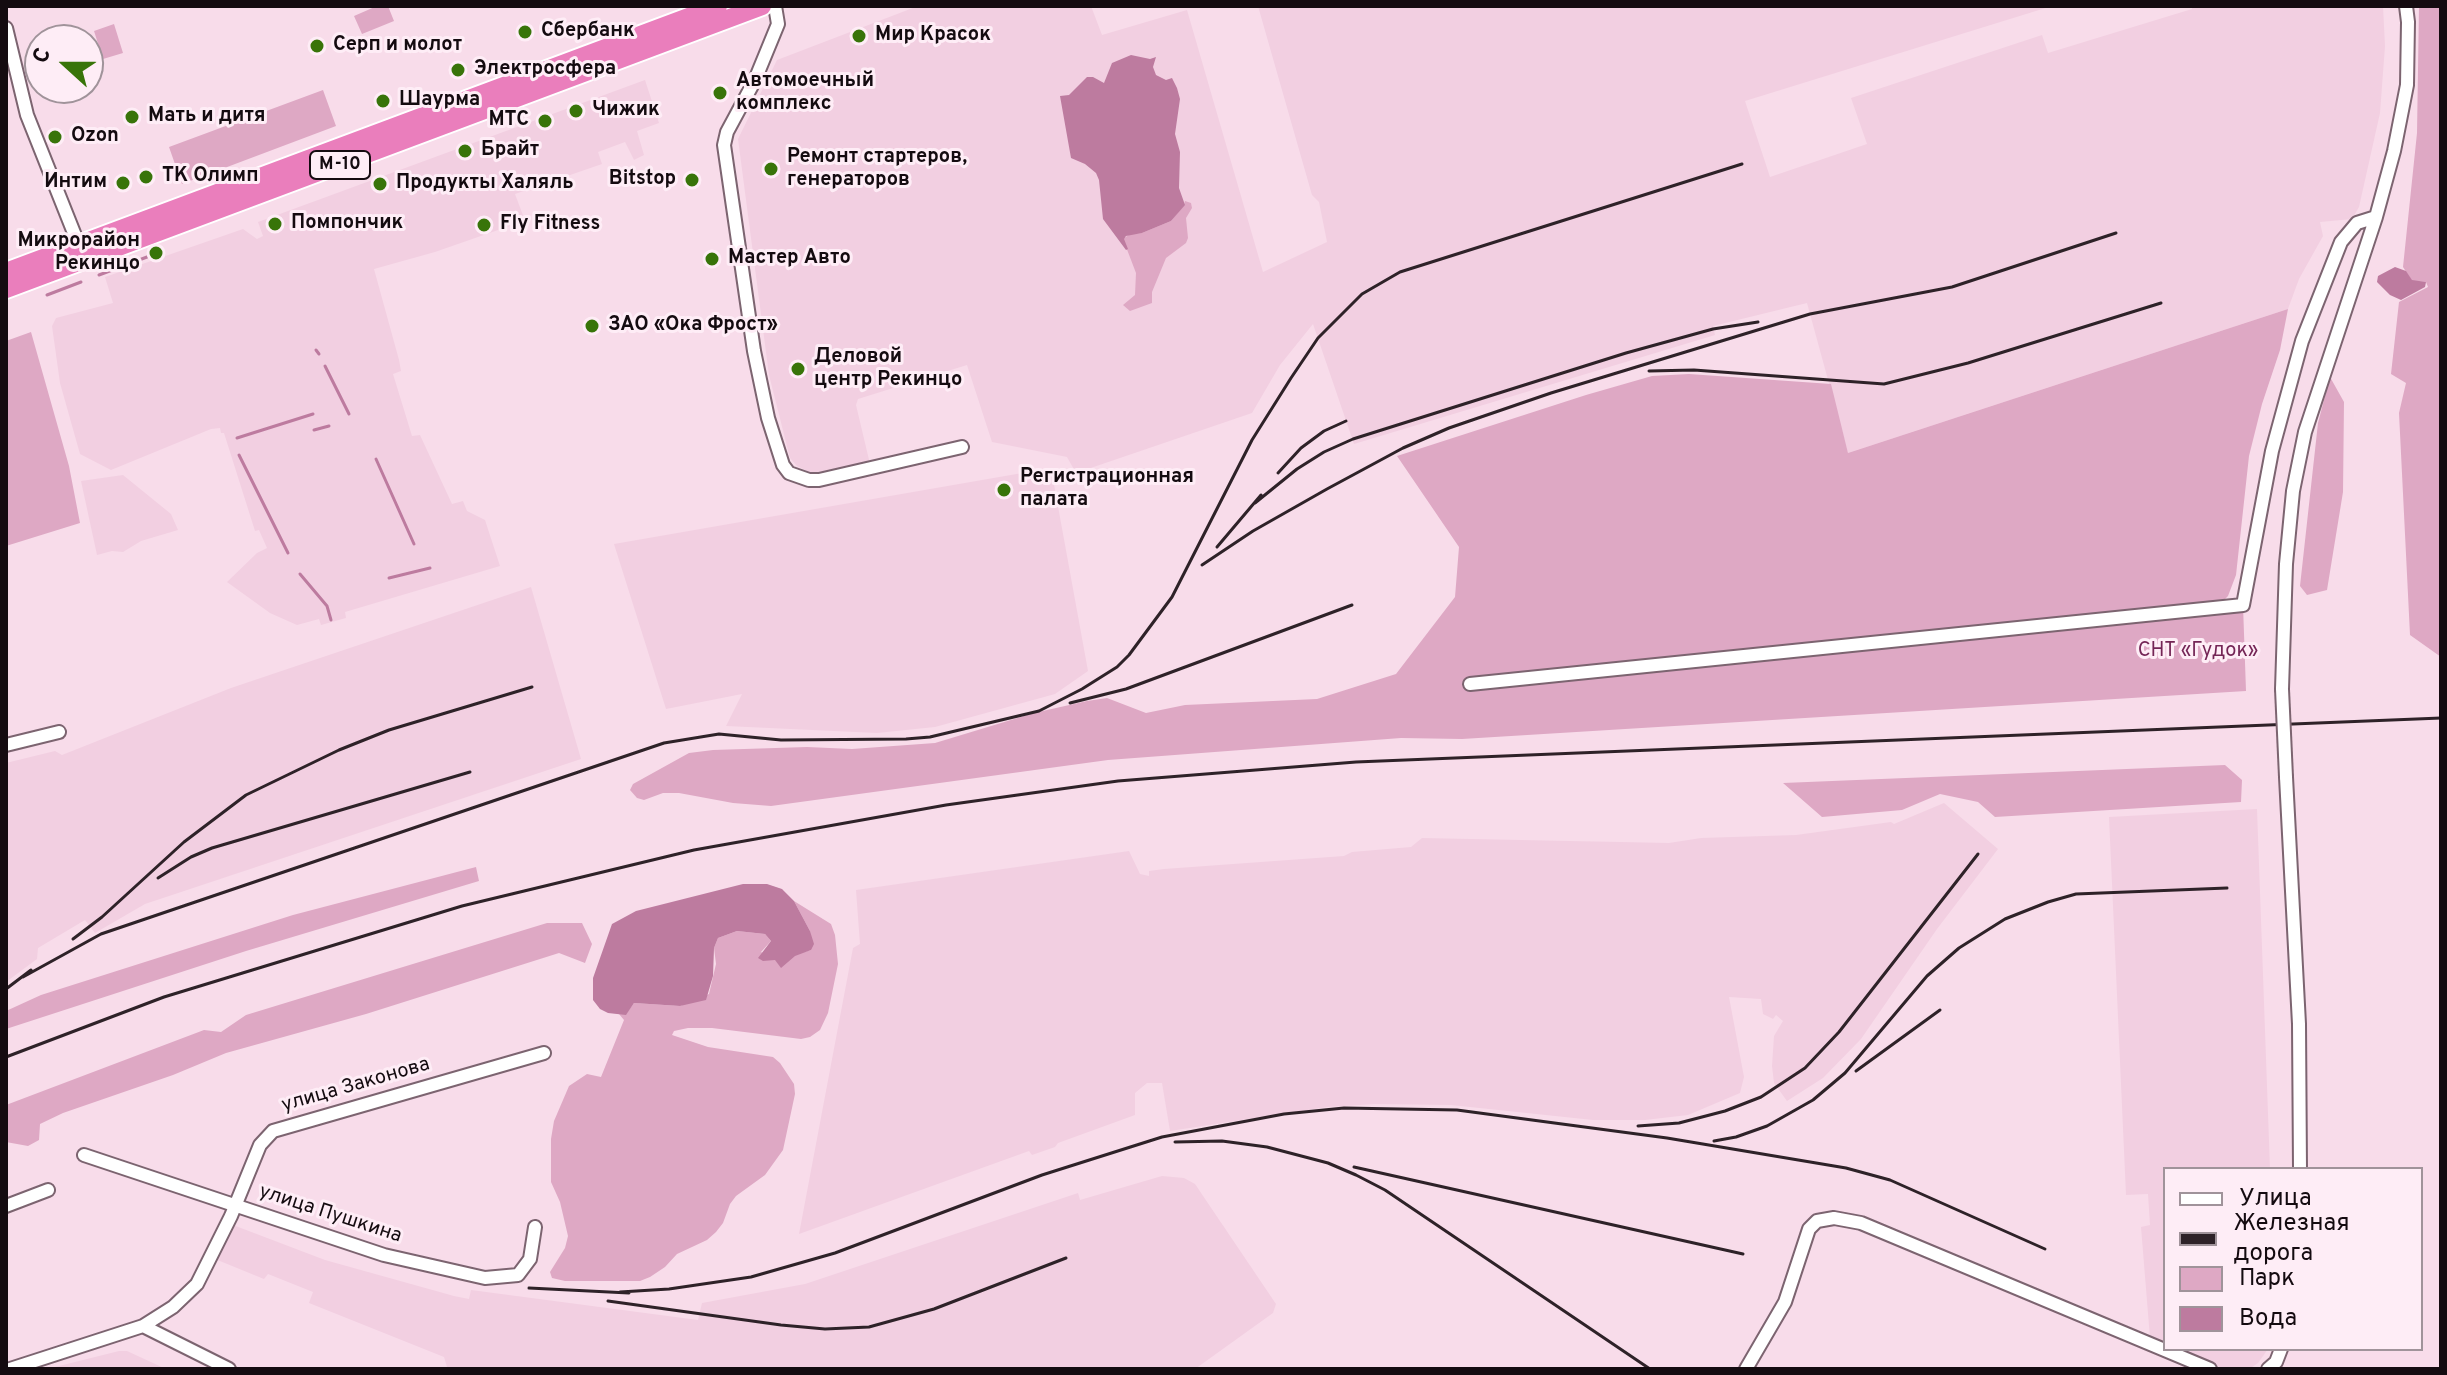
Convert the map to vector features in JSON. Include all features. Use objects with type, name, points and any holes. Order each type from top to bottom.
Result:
[{"type":"highway","name":"М-10","points":[[6,289],[82,253],[718,6]]},
{"type":"highway","name":"М-10","points":[[6,272],[82,253],[762,6]]},
{"type":"street","points":[[775,6],[778,24],[755,80],[727,132],[724,145],[754,351],[768,418],[783,465],[789,473],[819,480],[962,447]]},
{"type":"street","points":[[2300,1167],[2299,1024],[2282,689],[2286,564],[2293,491],[2305,432],[2376,217],[2394,151],[2407,85],[2406,6]]},
{"type":"street","points":[[6,28],[27,115],[82,253]]},
{"type":"street","points":[[1470,684],[2243,605],[2272,451],[2302,341],[2341,242],[2357,223],[2376,217]]},
{"type":"street","points":[[6,745],[59,732]]},
{"type":"street","name":"улица Законова","points":[[10,1369],[143,1326],[173,1307],[197,1284],[260,1145],[273,1131],[544,1053]]},
{"type":"street","name":"улица Пушкина","points":[[84,1155],[384,1255],[485,1278],[508,1278],[525,1269],[530,1259],[535,1227]]},
{"type":"street","points":[[6,1206],[48,1190]]},
{"type":"street","points":[[1746,1369],[1785,1302],[1809,1229],[1817,1221],[1834,1218],[1861,1223],[2163,1349]]},
{"type":"street","points":[[143,1326],[229,1369]]},
{"type":"street","points":[[2167,1351],[2210,1369]]},
{"type":"street","points":[[2268,1369],[2276,1362],[2280,1351]]},
{"type":"shaded area","points":[[918,6],[1091,6],[1102,35],[1187,10],[1263,272],[1327,242],[1319,202],[1312,195],[1258,6],[2052,6],[1745,101],[1770,177],[1867,144],[1851,98],[2042,35],[2048,53],[2192,9],[2192,6],[2383,6],[2385,46],[2380,113],[2359,207],[2352,219],[2320,222],[2323,236],[2299,279],[2288,309],[1848,453],[1807,303],[1713,326],[1715,335],[1354,444],[1313,324],[1280,365],[1252,413],[1076,473],[1067,457],[992,442],[967,365],[858,399],[856,405],[870,464],[811,473],[797,466],[790,458],[769,375],[738,139],[777,60]]},
{"type":"shaded area","points":[[645,80],[659,123],[637,131],[644,155],[634,160],[625,142],[598,152],[602,164],[515,194],[524,218],[521,222],[374,269],[401,371],[393,374],[412,436],[420,435],[452,504],[463,501],[467,511],[485,520],[500,566],[345,612],[346,618],[321,625],[319,619],[297,625],[270,613],[227,582],[257,553],[267,548],[259,530],[255,531],[220,428],[111,470],[80,454],[60,383],[52,326],[56,318],[113,303],[105,277],[243,229],[257,239],[263,236],[258,222]]},
{"type":"shaded area","points":[[1051,468],[1088,671],[1055,694],[935,727],[877,733],[726,726],[742,694],[666,709],[614,544]]},
{"type":"shaded area","points":[[123,475],[171,514],[178,530],[141,541],[123,552],[97,555],[81,481]]},
{"type":"shaded area","points":[[531,587],[581,759],[145,904],[95,933],[85,920],[38,948],[37,959],[6,982],[6,763],[55,751],[62,755],[231,688]]},
{"type":"shaded area","points":[[1944,803],[1998,849],[1937,929],[1861,1039],[1823,1078],[1787,1101],[1774,1083],[1772,1066],[1774,1036],[1783,1021],[1776,1015],[1773,1019],[1763,1014],[1761,999],[1729,997],[1744,1077],[1740,1093],[1688,1115],[1645,1120],[1593,1120],[1451,1105],[1375,1104],[1327,1107],[1170,1131],[1162,1083],[1147,1083],[1135,1093],[1135,1115],[1058,1143],[1055,1147],[1032,1155],[1029,1151],[799,1234],[853,948],[860,944],[856,890],[1129,851],[1140,874],[1149,876],[1149,871],[1164,869],[1344,856],[1352,852],[1411,847],[1422,838],[1669,843],[1701,838],[1796,835],[1894,824]]},
{"type":"shaded area","points":[[2257,809],[2270,1167],[2163,1167],[2163,1343],[2150,1338],[2141,1227],[2150,1225],[2148,1194],[2126,1195],[2109,817]]},
{"type":"shaded area","points":[[1162,1176],[1184,1178],[1195,1184],[1276,1304],[1273,1313],[1195,1369],[457,1369],[447,1367],[444,1357],[309,1303],[313,1292],[268,1274],[264,1279],[215,1259],[233,1225],[325,1260],[454,1296],[469,1299],[471,1290],[698,1320],[702,1303],[805,1284],[1078,1193],[1080,1200]]},
{"type":"shaded area","points":[[127,1351],[166,1369],[47,1369]]},
{"type":"shaded area","points":[[2181,1351],[2267,1351],[2249,1369],[2224,1369]]},
{"type":"green space","points":[[377,6],[388,6],[394,21],[362,34],[354,16]]},
{"type":"green space","points":[[2419,6],[2441,6],[2441,657],[2410,635],[2399,413],[2406,383],[2391,374],[2399,302],[2428,287],[2426,282],[2412,281],[2403,267],[2417,133]]},
{"type":"green space","points":[[114,24],[123,53],[104,59],[104,28]]},
{"type":"green space","points":[[323,90],[336,126],[182,184],[169,147]]},
{"type":"green space","points":[[1185,201],[1191,203],[1192,208],[1186,218],[1186,243],[1166,258],[1152,292],[1152,303],[1130,311],[1123,305],[1135,295],[1136,273],[1123,239],[1171,221]]},
{"type":"green space","name":"СНТ «Гудок»","points":[[2288,309],[2280,350],[2249,456],[2236,575],[2228,596],[2217,607],[2243,605],[2246,691],[1462,739],[1401,738],[1108,760],[771,806],[679,793],[663,793],[644,800],[637,798],[630,790],[633,784],[689,753],[807,747],[852,749],[935,743],[1034,713],[1107,698],[1146,713],[1185,705],[1317,699],[1396,674],[1455,597],[1459,547],[1397,456],[1586,395],[1652,376],[1689,374],[1831,384],[1848,453]]},
{"type":"green space","points":[[31,332],[69,466],[80,523],[6,546],[6,341]]},
{"type":"green space","points":[[2330,377],[2344,402],[2343,492],[2327,590],[2307,595],[2300,586],[2318,423]]},
{"type":"green space","points":[[2225,765],[2242,780],[2241,802],[1995,817],[1978,802],[1940,794],[1902,810],[1822,817],[1783,783]]},
{"type":"green space","points":[[476,867],[479,881],[246,951],[6,1029],[6,1011],[41,995],[293,915]]},
{"type":"green space","points":[[794,901],[831,924],[835,935],[838,964],[828,1013],[820,1030],[801,1039],[712,1028],[688,1028],[674,1031],[672,1035],[708,1047],[773,1057],[780,1063],[794,1084],[795,1094],[783,1150],[765,1175],[736,1196],[716,1232],[707,1240],[677,1254],[650,1277],[640,1281],[565,1281],[552,1278],[550,1272],[565,1248],[568,1236],[560,1202],[551,1182],[551,1139],[554,1121],[569,1086],[587,1074],[601,1077],[624,1020],[619,1014],[626,1014],[634,1003],[680,1006],[709,994],[718,938],[737,931],[765,934],[771,941],[761,952],[775,960],[811,950],[810,931]]},
{"type":"green space","points":[[547,923],[582,923],[592,944],[585,963],[559,953],[366,1014],[226,1053],[63,1113],[40,1124],[39,1140],[28,1146],[6,1142],[6,1105],[204,1030],[221,1032],[246,1015]]},
{"type":"water","points":[[1131,55],[1150,59],[1156,57],[1153,67],[1156,75],[1166,80],[1172,78],[1177,88],[1180,99],[1175,134],[1180,152],[1179,188],[1185,205],[1171,221],[1126,236],[1126,250],[1103,219],[1096,173],[1071,158],[1060,96],[1069,95],[1087,77],[1104,83],[1112,63]]},
{"type":"water","points":[[2395,267],[2406,271],[2412,280],[2426,282],[2425,287],[2401,300],[2390,295],[2377,282],[2378,276]]},
{"type":"water","points":[[743,884],[767,884],[782,889],[794,901],[810,931],[814,944],[811,950],[795,956],[781,968],[775,960],[758,958],[771,941],[765,934],[737,931],[718,938],[706,1000],[680,1006],[634,1003],[626,1015],[600,1009],[593,1000],[593,978],[612,924],[636,911]]},
{"type":"waterway","points":[[99,275],[147,257]]},
{"type":"waterway","points":[[47,295],[81,282]]},
{"type":"waterway","points":[[316,350],[319,354]]},
{"type":"waterway","points":[[325,366],[349,414]]},
{"type":"waterway","points":[[237,438],[313,414]]},
{"type":"waterway","points":[[314,430],[329,426]]},
{"type":"waterway","points":[[239,455],[288,553]]},
{"type":"waterway","points":[[376,459],[414,544]]},
{"type":"waterway","points":[[389,578],[430,568]]},
{"type":"waterway","points":[[300,574],[327,606],[331,620]]},
{"type":"railway","points":[[23,977],[101,934],[664,743],[719,734],[781,740],[930,737],[1039,711],[1082,689],[1117,667],[1129,655],[1172,597],[1252,440],[1291,378],[1318,338],[1362,294],[1400,272],[1742,164]]},
{"type":"railway","points":[[1202,565],[1253,531],[1327,489],[1403,448],[1449,428],[1551,393],[1810,314],[1952,287],[2116,233]]},
{"type":"railway","points":[[1649,371],[1694,370],[1884,384],[1968,363],[2161,303]]},
{"type":"railway","points":[[1255,503],[1297,469],[1353,439],[1626,353],[1713,329],[1758,322]]},
{"type":"railway","points":[[1278,473],[1301,448],[1324,431],[1346,421]]},
{"type":"railway","points":[[1217,547],[1261,495]]},
{"type":"railway","points":[[1070,703],[1126,689],[1352,605]]},
{"type":"railway","points":[[73,939],[102,917],[184,842],[246,795],[339,750],[389,730],[532,687]]},
{"type":"railway","points":[[6,1057],[164,997],[462,906],[694,850],[946,805],[1118,781],[1356,762],[2441,718]]},
{"type":"railway","points":[[158,878],[212,848],[470,772]]},
{"type":"railway","points":[[1638,1126],[1679,1123],[1725,1111],[1761,1097],[1805,1068],[1839,1032],[1978,854]]},
{"type":"railway","points":[[1714,1141],[1767,1126],[1813,1100],[1845,1073],[1927,976],[1959,948],[2005,919],[2076,894],[2227,888]]},
{"type":"railway","points":[[6,989],[31,970]]},
{"type":"railway","points":[[1856,1071],[1940,1010]]},
{"type":"railway","points":[[620,1292],[669,1289],[751,1277],[835,1253],[1042,1175],[1162,1137],[1284,1114],[1344,1108],[1457,1110],[1667,1138],[1846,1168],[1890,1180],[2045,1249]]},
{"type":"railway","points":[[1175,1142],[1222,1141],[1267,1147],[1328,1163],[1356,1175],[1385,1190],[1650,1369]]},
{"type":"railway","points":[[1354,1167],[1743,1254]]},
{"type":"railway","points":[[608,1301],[781,1325],[825,1329],[869,1327],[934,1309],[1066,1258]]},
{"type":"railway","points":[[529,1288],[629,1293]]},
{"type":"place","name":"Сбербанк","points":[[525,32]]},
{"type":"place","name":"Мир Красок","points":[[859,36]]},
{"type":"place","name":"Серп и молот","points":[[317,46]]},
{"type":"place","name":"Электросфера","points":[[458,70]]},
{"type":"place","name":"Автомоечный комплекс","points":[[720,93]]},
{"type":"place","name":"Шаурма","points":[[383,101]]},
{"type":"place","name":"Чижик","points":[[576,111]]},
{"type":"place","name":"Мать и дитя","points":[[132,117]]},
{"type":"place","name":"МТС","points":[[545,121]]},
{"type":"place","name":"Ozon","points":[[55,137]]},
{"type":"place","name":"Брайт","points":[[465,151]]},
{"type":"place","name":"Ремонт стартеров, генераторов","points":[[771,169]]},
{"type":"place","name":"ТК Олимп","points":[[146,177]]},
{"type":"place","name":"Bitstop","points":[[692,180]]},
{"type":"place","name":"Интим","points":[[123,183]]},
{"type":"place","name":"Продукты Халяль","points":[[380,184]]},
{"type":"place","name":"Помпончик","points":[[275,224]]},
{"type":"place","name":"Fly Fitness","points":[[484,225]]},
{"type":"place","name":"Микрорайон Рекинцо","points":[[156,253]]},
{"type":"place","name":"Мастер Авто","points":[[712,259]]},
{"type":"place","name":"ЗАО «Ока Фрост»","points":[[592,326]]},
{"type":"place","name":"Деловой центр Рекинцо","points":[[798,369]]},
{"type":"place","name":"Регистрационная палата","points":[[1004,490]]}]
